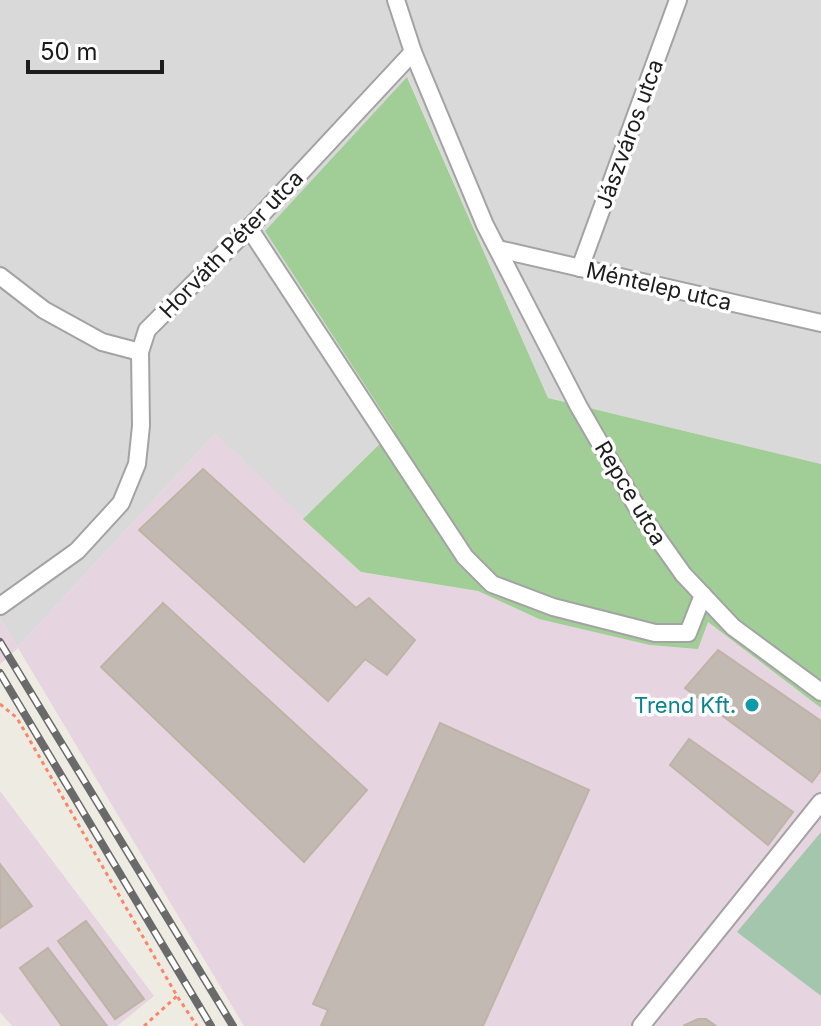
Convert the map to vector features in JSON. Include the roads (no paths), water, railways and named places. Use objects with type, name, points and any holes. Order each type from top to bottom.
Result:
[{"type":"street","name":"Repce utca","points":[[396,0],[413,52],[498,249],[579,407],[642,516],[683,574],[733,627],[821,692]]},
{"type":"street","name":"Jászváros utca","points":[[580,268],[678,0]]},
{"type":"street","name":"Horváth Péter utca","points":[[140,352],[147,330],[249,228],[413,52]]},
{"type":"street","points":[[249,228],[465,557],[492,584],[553,607],[655,633],[688,633],[703,595]]},
{"type":"street","name":"Méntelep utca","points":[[498,249],[821,323]]},
{"type":"street","points":[[0,276],[44,310],[102,342],[140,352],[142,399],[137,464],[121,503],[77,551],[0,606]]},
{"type":"street","points":[[641,1026],[821,802]]},
{"type":"railway","points":[[0,642],[233,1026]]},
{"type":"railway","points":[[0,673],[211,1026]]},
{"type":"place","name":"Trend Kft.","points":[[752,705]]}]
